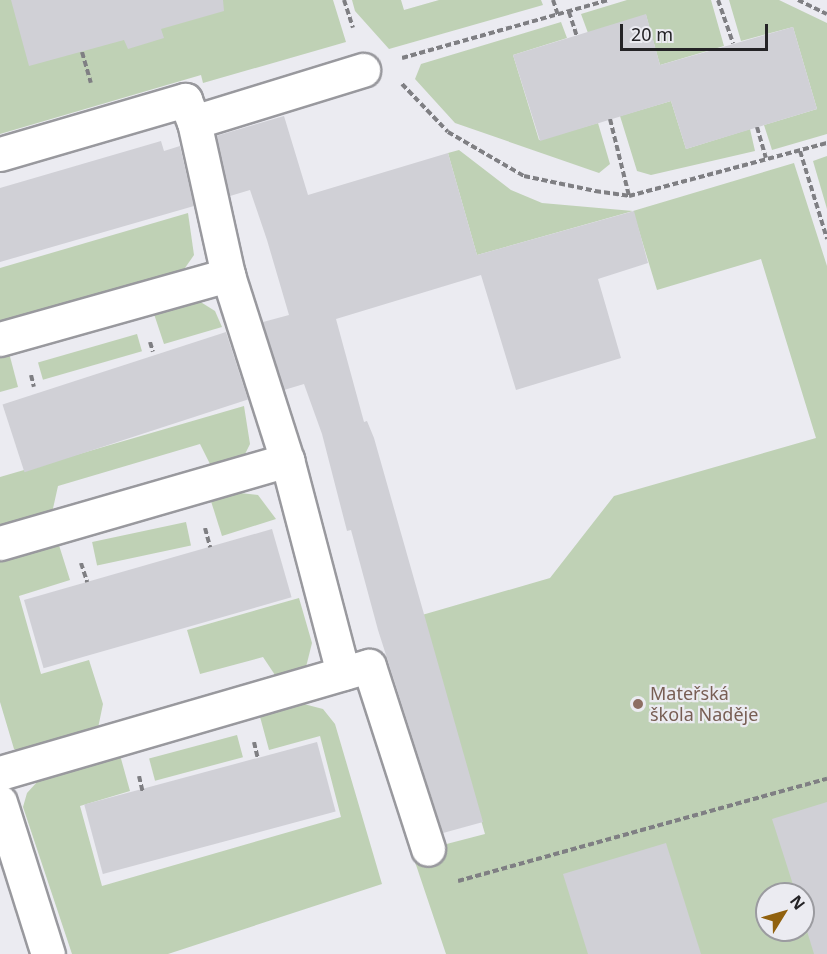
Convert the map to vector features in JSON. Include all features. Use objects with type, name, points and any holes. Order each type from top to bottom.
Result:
[{"type":"street","points":[[194,122],[378,65]]},
{"type":"street","points":[[0,154],[185,100],[194,122],[228,275],[287,460],[343,673]]},
{"type":"street","points":[[0,339],[228,275]]},
{"type":"street","points":[[0,543],[287,460]]},
{"type":"street","points":[[0,772],[369,666],[428,849]]},
{"type":"street","points":[[0,802],[48,954]]},
{"type":"path","points":[[344,0],[354,32]]},
{"type":"path","points":[[553,0],[558,15]]},
{"type":"path","points":[[378,65],[609,0]]},
{"type":"path","points":[[718,0],[733,43]]},
{"type":"path","points":[[798,0],[827,14]]},
{"type":"path","points":[[569,12],[577,36]]},
{"type":"path","points":[[399,81],[448,132],[524,177],[629,196],[827,143]]},
{"type":"path","points":[[610,119],[629,196]]},
{"type":"path","points":[[757,127],[766,158]]},
{"type":"path","points":[[800,151],[827,238]]},
{"type":"path","points":[[428,849],[439,886],[827,779]]},
{"type":"green space","points":[[0,0],[333,0],[346,42],[203,83],[201,75],[0,134]]},
{"type":"green space","points":[[352,0],[401,0],[404,10],[439,0],[541,0],[543,5],[389,49],[355,11]]},
{"type":"green space","points":[[627,0],[711,0],[724,46],[660,65],[646,15],[588,33],[581,14]]},
{"type":"green space","points":[[729,0],[779,0],[827,23],[827,134],[772,150],[764,125],[817,109],[793,27],[741,41]]},
{"type":"green space","points":[[561,22],[567,38],[513,55],[539,140],[598,123],[610,164],[599,173],[455,123],[415,79],[421,64]]},
{"type":"green space","points":[[671,101],[686,149],[750,129],[755,151],[651,175],[637,171],[620,116]]},
{"type":"green space","points":[[459,150],[511,190],[542,203],[633,211],[477,255],[448,153]]},
{"type":"green space","points":[[827,156],[827,209],[813,161]]},
{"type":"green space","name":"Mateřská škola Naděje","points":[[794,163],[827,266],[827,954],[446,954],[412,853],[485,834],[422,615],[550,578],[614,496],[816,438],[761,259],[657,290],[633,211]]},
{"type":"green space","points":[[188,213],[194,255],[185,268],[169,278],[0,326],[0,268]]},
{"type":"green space","points":[[177,299],[199,301],[215,311],[222,327],[164,344],[152,308]]},
{"type":"green space","points":[[137,334],[142,351],[43,380],[38,362]]},
{"type":"green space","points":[[8,349],[18,387],[0,392],[0,351]]},
{"type":"green space","points":[[244,406],[250,444],[243,458],[215,474],[200,444],[58,486],[50,522],[0,537],[0,477]]},
{"type":"green space","points":[[231,492],[258,495],[276,519],[222,536],[210,498]]},
{"type":"green space","points":[[186,522],[191,545],[97,565],[92,542]]},
{"type":"green space","points":[[58,542],[70,580],[19,596],[41,674],[89,660],[103,704],[98,728],[30,755],[14,749],[0,702],[0,560]]},
{"type":"green space","points":[[299,598],[312,643],[306,667],[281,684],[263,657],[200,674],[187,630]]},
{"type":"green space","points":[[300,703],[323,709],[335,724],[382,884],[168,954],[72,954],[23,807],[27,793],[38,781],[120,755],[130,791],[80,806],[102,886],[341,817],[320,736],[269,750],[259,713]]},
{"type":"green space","points":[[237,735],[243,757],[155,781],[149,759]]},
{"type":"building","points":[[11,0],[223,0],[224,11],[161,29],[164,38],[128,49],[124,40],[29,66]]},
{"type":"building","points":[[646,14],[660,65],[793,27],[817,109],[686,149],[671,101],[540,141],[513,55]]},
{"type":"building","points":[[284,116],[308,195],[448,153],[477,255],[634,211],[648,263],[598,279],[621,358],[516,390],[481,275],[336,319],[364,422],[367,421],[374,438],[483,822],[443,833],[378,630],[351,530],[347,531],[322,434],[304,384],[284,390],[263,322],[289,315],[267,240],[250,190],[230,196],[216,136]]},
{"type":"building","points":[[161,141],[164,151],[180,146],[194,206],[0,262],[0,188]]},
{"type":"building","points":[[226,332],[248,400],[24,472],[3,405]]},
{"type":"building","points":[[272,529],[292,597],[44,668],[24,600]]},
{"type":"building","points":[[317,742],[336,812],[103,874],[84,804]]},
{"type":"building","points":[[827,802],[827,954],[814,954],[810,942],[815,942],[815,882],[792,882],[772,819]]},
{"type":"building","points":[[666,843],[701,954],[588,954],[563,874]]},
{"type":"place","name":"Mateřská škola Naděje","points":[[638,704]]}]
